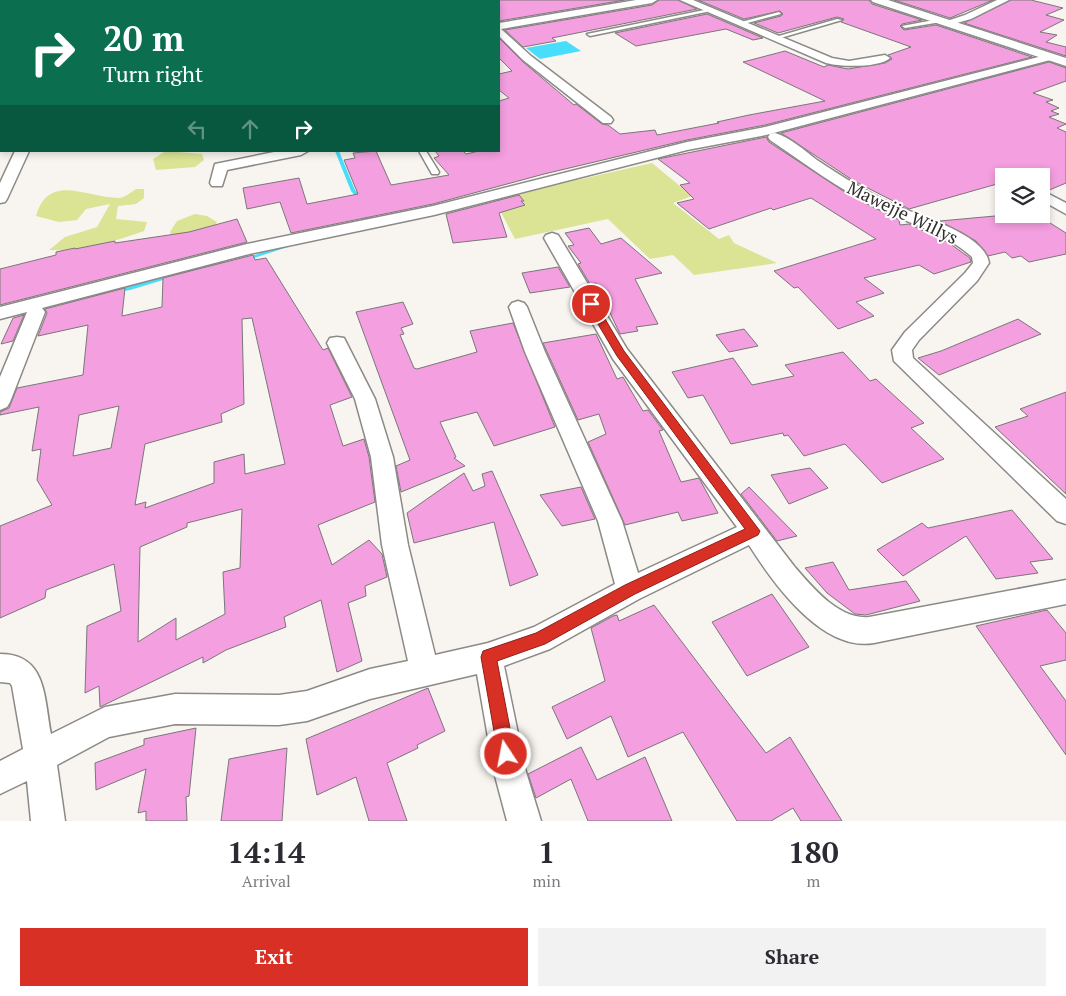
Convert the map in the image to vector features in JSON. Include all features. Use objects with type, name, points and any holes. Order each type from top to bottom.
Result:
[{"type":"street","points":[[500,26],[652,0]]},
{"type":"street","points":[[685,0],[840,64],[885,58]]},
{"type":"street","points":[[877,0],[1066,62]]},
{"type":"street","points":[[943,22],[968,17],[1004,0]]},
{"type":"street","points":[[500,32],[527,58],[607,120]]},
{"type":"street","points":[[0,313],[248,249],[434,210],[682,148],[766,131],[1050,56]]},
{"type":"street","name":"Mawejje Willys","points":[[775,137],[842,182],[886,206],[936,226],[961,240],[980,256],[980,263],[971,277],[912,336],[902,350],[904,361],[1066,514]]},
{"type":"street","points":[[0,200],[22,152]]},
{"type":"street","points":[[217,183],[220,167],[297,152]]},
{"type":"street","points":[[1050,199],[1066,209]]},
{"type":"street","points":[[552,238],[620,354],[794,586],[828,616],[843,626],[858,631],[1066,592]]},
{"type":"street","points":[[518,307],[535,352],[610,521],[630,590]]},
{"type":"street","points":[[0,402],[36,312]]},
{"type":"street","points":[[337,343],[365,399],[382,457],[395,545],[424,670]]},
{"type":"street","points":[[0,778],[105,722],[134,715],[175,710],[279,710],[307,706],[370,684],[424,670],[458,665],[488,657],[540,639],[630,590],[754,531]]},
{"type":"street","points":[[488,657],[510,772],[524,821]]},
{"type":"street","points":[[0,668],[15,669],[21,672],[26,681],[40,755],[48,821]]},
{"type":"lane","points":[[590,34],[709,10]]},
{"type":"lane","points":[[740,23],[779,13]]},
{"type":"lane","points":[[776,38],[839,20]]},
{"type":"lane","points":[[905,26],[943,22]]},
{"type":"lane","points":[[423,152],[435,172]]},
{"type":"green space","points":[[164,152],[178,152],[202,154],[204,160],[195,167],[156,170],[153,159]]},
{"type":"green space","points":[[652,163],[692,196],[673,203],[719,239],[729,235],[734,243],[777,263],[694,275],[673,255],[650,259],[608,219],[515,239],[494,199]]},
{"type":"green space","points":[[136,189],[144,189],[144,198],[136,204],[118,206],[116,219],[147,222],[144,231],[85,248],[49,250],[65,237],[97,227],[110,204],[86,209],[77,220],[59,222],[36,216],[42,203],[50,195],[59,191],[70,190],[119,198]]},
{"type":"green space","points":[[195,214],[207,216],[217,222],[208,238],[176,243],[170,232],[177,221]]},
{"type":"water","points":[[566,41],[581,51],[540,59],[526,48]]},
{"type":"building","points":[[500,0],[625,0],[500,21]]},
{"type":"building","points":[[659,0],[678,0],[697,9],[552,38],[556,41],[523,47],[505,30],[652,5]]},
{"type":"building","points":[[698,0],[869,0],[872,4],[922,20],[902,24],[900,26],[904,30],[936,25],[1032,57],[765,125],[687,140],[544,174],[433,204],[291,233],[280,202],[247,209],[243,188],[299,178],[307,204],[358,194],[344,160],[355,158],[353,153],[376,152],[391,185],[449,175],[434,158],[439,156],[436,152],[464,152],[466,154],[500,152],[500,101],[509,98],[500,91],[500,74],[512,71],[500,59],[500,39],[522,61],[574,105],[576,104],[602,124],[608,125],[620,134],[655,130],[657,135],[825,101],[743,62],[785,51],[824,67],[828,65],[848,69],[885,63],[892,59],[888,55],[911,47],[841,22],[844,19],[837,17],[778,33],[754,23],[781,16],[783,14],[780,11],[744,19]]},
{"type":"building","points":[[894,0],[993,0],[950,18]]},
{"type":"building","points":[[1011,0],[1031,0],[1063,8],[1046,15],[1064,20],[1040,32],[1057,35],[1046,42],[1066,47],[1066,56],[964,23]]},
{"type":"building","points":[[707,14],[763,38],[753,40],[726,29],[636,46],[615,33]]},
{"type":"building","points":[[1049,62],[1066,68],[1066,81],[1033,93],[1053,100],[1046,102],[1059,108],[1051,111],[1059,114],[1049,117],[1066,124],[1057,128],[1066,132],[1066,183],[1050,190],[1050,168],[995,168],[995,185],[909,209],[854,181],[781,133]]},
{"type":"building","points":[[766,137],[769,142],[848,194],[899,220],[900,225],[909,224],[949,243],[970,258],[971,262],[934,274],[919,265],[864,278],[884,293],[856,302],[874,316],[838,329],[798,287],[794,288],[774,271],[876,239],[811,198],[773,210],[771,208],[709,229],[677,203],[694,199],[680,185],[690,183],[658,159]]},
{"type":"building","points":[[519,195],[525,205],[499,213],[507,237],[453,243],[446,214]]},
{"type":"building","points":[[995,216],[995,223],[1050,223],[1066,233],[1066,254],[1029,262],[1021,256],[1012,258],[1005,252],[988,256],[976,241],[940,221]]},
{"type":"building","points":[[237,219],[247,242],[0,305],[0,269],[56,255],[56,252],[115,241],[115,243],[189,232]]},
{"type":"building","points":[[589,228],[601,244],[621,238],[662,273],[635,279],[658,324],[636,327],[638,331],[620,334],[596,283],[590,284],[578,264],[581,263],[568,246],[574,245],[565,233]]},
{"type":"building","points":[[253,255],[255,260],[266,258],[323,350],[328,348],[352,397],[330,405],[343,446],[364,439],[369,457],[375,502],[318,525],[332,565],[369,540],[382,554],[387,577],[365,586],[366,596],[348,603],[362,661],[337,672],[321,600],[284,617],[286,627],[226,650],[203,663],[203,657],[100,707],[99,686],[85,693],[87,626],[121,611],[114,564],[46,590],[45,598],[0,618],[0,526],[52,505],[37,480],[41,449],[32,451],[39,407],[0,415],[0,412],[9,408],[17,388],[83,375],[88,325],[38,336],[47,313],[45,309],[125,288],[122,316],[162,307],[163,278]],"holes":[[[252,318],[285,464],[245,474],[244,454],[214,462],[214,483],[145,508],[146,502],[135,505],[145,444],[222,422],[221,414],[244,404],[242,319]],[[119,406],[111,448],[73,456],[79,415]],[[242,509],[240,568],[223,572],[225,614],[176,640],[176,618],[138,642],[140,547],[187,527],[187,523]]]},
{"type":"building","points":[[558,267],[570,287],[530,293],[522,273]]},
{"type":"building","points":[[403,302],[413,324],[401,328],[404,334],[400,335],[414,368],[417,369],[477,352],[470,331],[513,323],[555,427],[494,446],[477,412],[440,422],[456,457],[454,458],[465,466],[401,492],[396,466],[410,460],[356,312]]},
{"type":"building","points":[[24,315],[13,341],[1,344],[13,318]]},
{"type":"building","points":[[1018,319],[1041,334],[939,375],[918,358],[941,351]]},
{"type":"building","points":[[744,329],[758,346],[729,352],[716,335]]},
{"type":"building","points":[[596,334],[617,379],[623,377],[643,411],[648,410],[663,430],[659,431],[681,482],[699,478],[718,513],[682,521],[678,512],[625,525],[588,442],[606,434],[599,414],[578,420],[543,343]]},
{"type":"building","points":[[843,352],[870,381],[876,379],[924,423],[911,428],[944,459],[882,483],[845,444],[804,456],[788,435],[784,436],[783,433],[731,444],[703,395],[688,398],[672,372],[733,358],[752,385],[794,376],[785,365]]},
{"type":"building","points":[[1066,392],[1066,494],[995,427],[1028,416],[1020,409]]},
{"type":"building","points":[[810,468],[828,488],[789,504],[771,475]]},
{"type":"building","points":[[492,471],[538,575],[510,586],[494,522],[414,543],[407,513],[464,473],[473,491],[485,486],[482,474]]},
{"type":"building","points":[[581,487],[595,519],[562,526],[540,495]]},
{"type":"building","points":[[749,487],[797,536],[777,541],[741,494]]},
{"type":"building","points":[[1012,510],[1053,559],[1030,562],[1038,573],[996,579],[966,536],[903,576],[877,550],[922,523],[928,528]]},
{"type":"building","points":[[833,562],[849,590],[906,581],[920,601],[866,615],[855,614],[827,593],[805,568]]},
{"type":"building","points":[[772,594],[809,647],[747,676],[712,622]]},
{"type":"building","points":[[654,605],[766,753],[790,737],[842,821],[801,821],[793,808],[771,821],[737,821],[683,732],[628,757],[611,716],[567,739],[552,707],[605,681],[591,628],[613,616],[617,615],[619,621]]},
{"type":"building","points":[[1047,610],[1066,633],[1066,660],[1040,666],[1066,701],[1066,755],[976,626]]},
{"type":"building","points":[[428,688],[445,731],[417,745],[418,748],[387,763],[407,821],[369,821],[356,777],[317,795],[306,739]]},
{"type":"building","points":[[196,728],[189,796],[186,797],[187,821],[146,821],[146,811],[138,813],[146,769],[96,790],[95,763],[144,745],[144,739]]},
{"type":"building","points":[[581,747],[597,780],[645,757],[672,821],[588,821],[571,779],[536,798],[528,774]]},
{"type":"building","points":[[287,748],[282,821],[221,821],[229,759]]},
{"type":"waterway","points":[[974,80],[1024,69]]},
{"type":"waterway","points":[[337,152],[353,191],[359,197],[368,220]]},
{"type":"waterway","points":[[246,259],[295,243]]},
{"type":"waterway","points":[[81,297],[130,288],[202,267],[223,263]]},
{"type":"route","points":[[506,754],[488,657],[540,639],[586,612],[754,531],[620,354],[591,304]]}]
